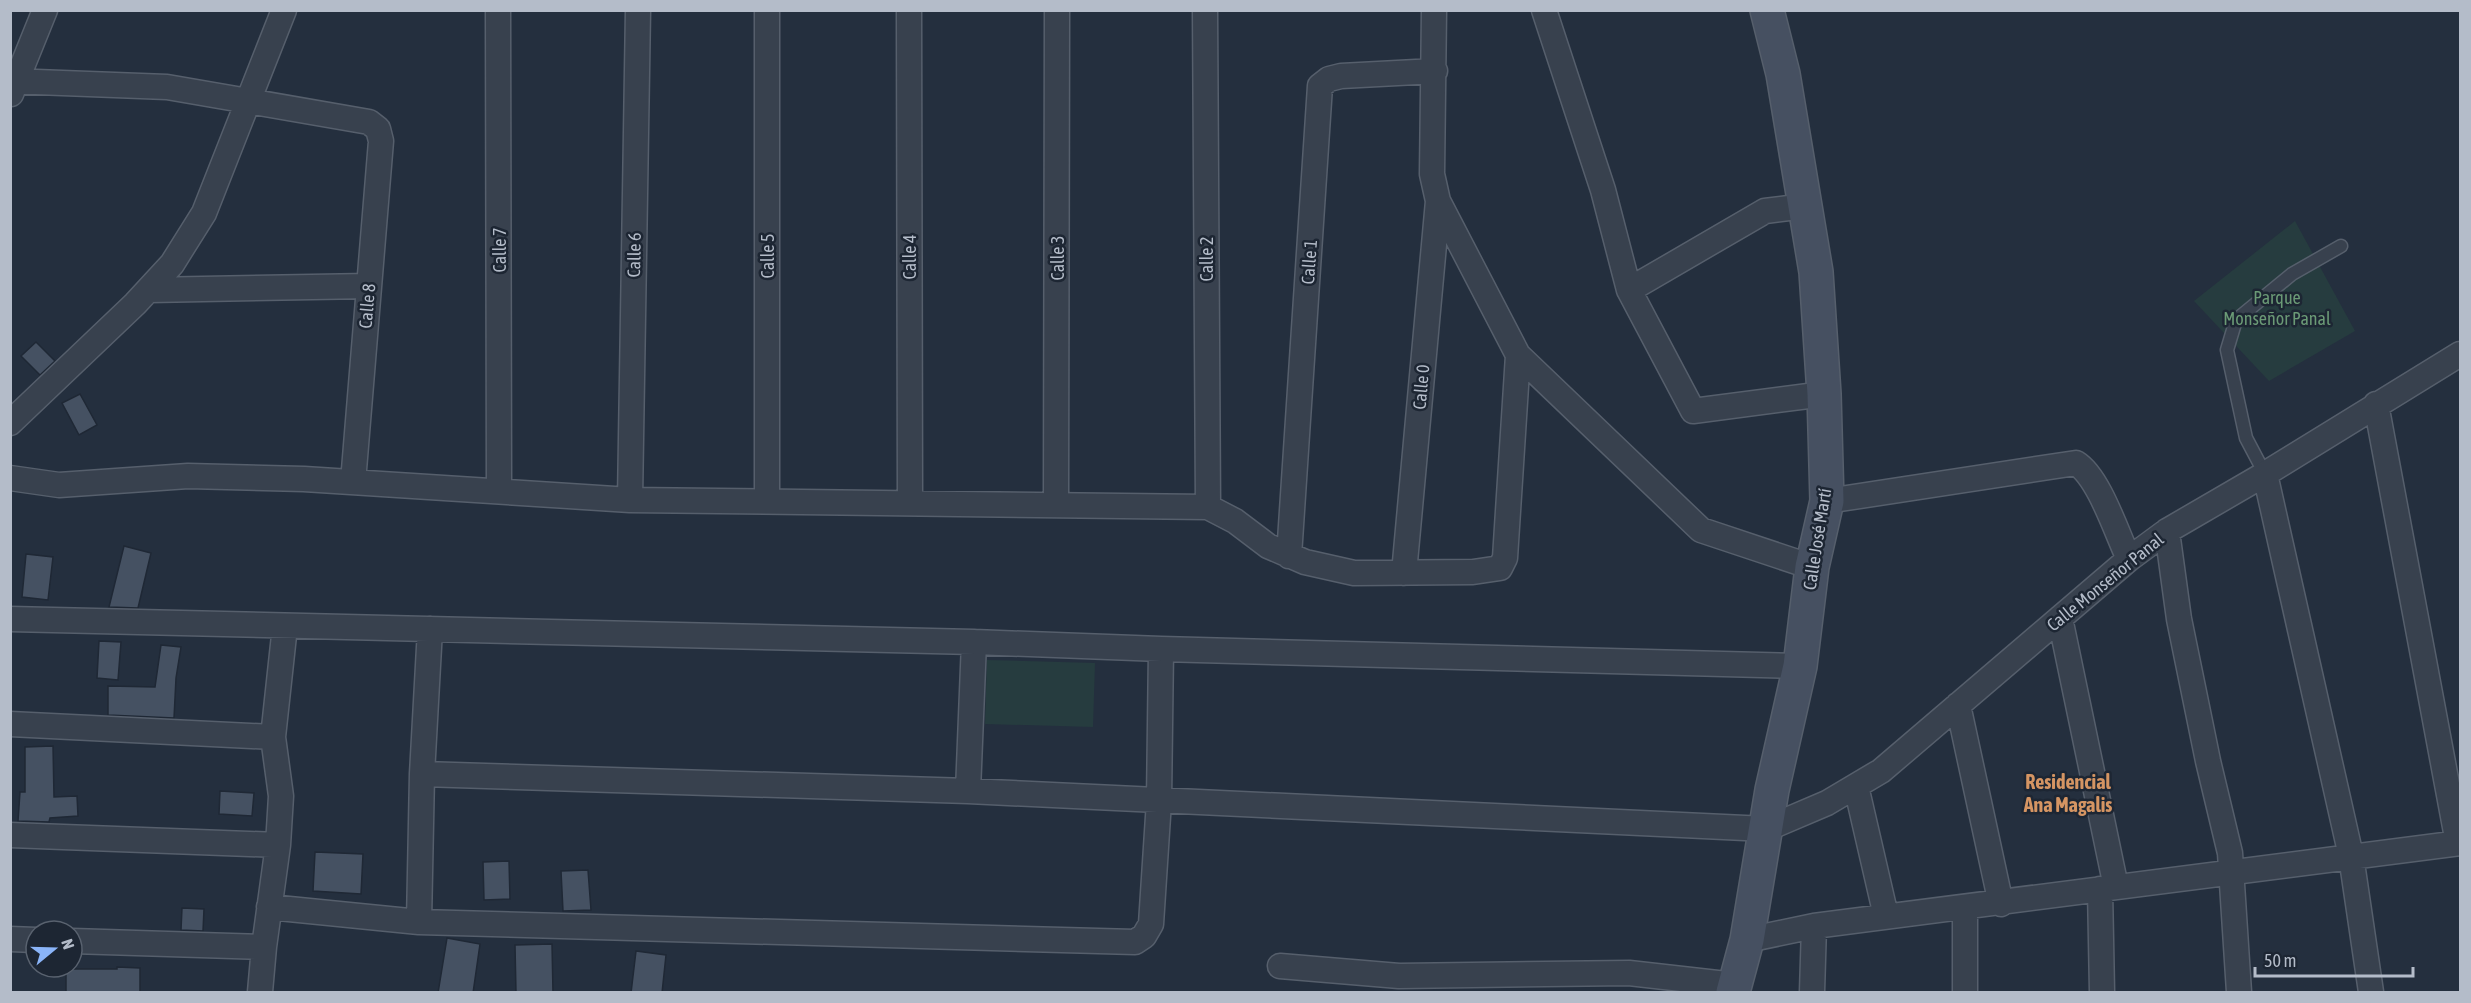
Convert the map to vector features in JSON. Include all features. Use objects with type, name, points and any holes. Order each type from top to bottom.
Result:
[{"type":"main road","name":"Calle José Martí","points":[[1734,989],[1747,940],[1772,790],[1800,666],[1812,567],[1827,501],[1824,394],[1816,272],[1783,74],[1767,10]]},
{"type":"street","points":[[45,10],[13,86],[167,87],[250,101]]},
{"type":"street","points":[[11,422],[149,290],[172,264],[204,213],[284,10]]},
{"type":"street","name":"Calle 7","points":[[498,10],[499,490]]},
{"type":"street","name":"Calle 6","points":[[630,500],[638,10]]},
{"type":"street","name":"Calle 5","points":[[767,10],[767,501]]},
{"type":"street","name":"Calle 4","points":[[909,10],[910,503]]},
{"type":"street","name":"Calle 3","points":[[1056,505],[1058,10]]},
{"type":"street","name":"Calle 2","points":[[1205,10],[1208,507]]},
{"type":"street","points":[[1434,10],[1432,174],[1438,201],[1518,355],[1701,530],[1812,567]]},
{"type":"street","points":[[1544,10],[1603,190],[1629,290],[1693,411],[1824,394]]},
{"type":"street","name":"Calle 1","points":[[1289,556],[1320,86],[1329,79],[1341,76],[1435,71]]},
{"type":"street","name":"Calle 8","points":[[250,101],[369,122],[378,129],[381,141],[352,483]]},
{"type":"street","name":"Calle 0","points":[[1404,573],[1438,201]]},
{"type":"street","points":[[1629,290],[1765,211],[1805,206]]},
{"type":"street","points":[[149,290],[369,286]]},
{"type":"street","name":"Calle Monseñor Panal","points":[[1766,829],[1827,803],[1881,771],[2129,559],[2167,531],[2265,474],[2460,354]]},
{"type":"street","points":[[10,478],[59,485],[188,476],[499,490],[553,496],[630,500],[1208,507],[1235,521],[1268,546],[1305,562],[1354,573],[1473,572],[1500,568],[1505,558],[1518,355]]},
{"type":"street","points":[[1747,940],[1814,926],[1886,916],[2001,904],[2459,843],[2376,404]]},
{"type":"street","points":[[1827,501],[2076,463],[2084,468],[2098,492],[2129,559]]},
{"type":"street","points":[[2265,474],[2351,856],[2370,993]]},
{"type":"street","points":[[2167,531],[2182,630],[2208,761],[2230,853],[2239,993]]},
{"type":"street","points":[[2060,618],[2108,888],[2102,993]]},
{"type":"street","points":[[10,619],[974,642],[1800,666]]},
{"type":"street","points":[[261,993],[264,947],[278,845],[281,796],[273,737],[285,626]]},
{"type":"street","points":[[418,922],[422,774],[430,629]]},
{"type":"street","points":[[968,791],[974,642]]},
{"type":"street","points":[[269,907],[418,922],[1135,942],[1144,936],[1151,924],[1159,801],[1161,649]]},
{"type":"street","points":[[1959,705],[2001,904]]},
{"type":"street","points":[[10,724],[273,737]]},
{"type":"street","points":[[422,774],[968,791],[1766,829]]},
{"type":"street","points":[[1856,786],[1886,916]]},
{"type":"street","points":[[10,836],[278,845]]},
{"type":"street","points":[[1965,907],[1965,993]]},
{"type":"street","points":[[1812,993],[1814,926]]},
{"type":"street","points":[[84,941],[264,947]]},
{"type":"street","points":[[1280,966],[1399,976],[1629,973],[1734,989]]},
{"type":"lane","points":[[2265,474],[2246,438],[2227,350],[2236,320],[2292,274],[2341,246]]},
{"type":"green space","name":"Parque Monseñor Panal","points":[[2295,221],[2355,331],[2269,381],[2194,301]]},
{"type":"green space","points":[[987,660],[1095,663],[1093,727],[985,724]]},
{"type":"building","points":[[36,342],[55,361],[40,375],[21,356]]},
{"type":"building","points":[[80,394],[97,425],[79,435],[62,403]]},
{"type":"building","points":[[124,546],[151,553],[138,608],[109,607]]},
{"type":"building","points":[[26,554],[53,557],[48,600],[22,597]]},
{"type":"building","points":[[99,641],[121,642],[118,680],[97,678]]},
{"type":"building","points":[[161,645],[181,647],[176,678],[174,718],[108,715],[108,686],[155,687]]},
{"type":"building","points":[[53,746],[54,797],[77,796],[78,816],[50,818],[49,822],[18,821],[20,792],[25,792],[25,747]]},
{"type":"building","points":[[220,791],[254,793],[252,816],[219,814]]},
{"type":"building","points":[[315,852],[363,854],[361,894],[313,891]]},
{"type":"building","points":[[509,861],[510,899],[484,900],[483,862]]},
{"type":"building","points":[[588,870],[591,910],[563,911],[561,871]]},
{"type":"building","points":[[182,908],[204,909],[203,931],[181,930]]},
{"type":"building","points":[[447,938],[480,944],[473,993],[438,993]]},
{"type":"building","points":[[552,944],[553,993],[516,993],[515,945]]},
{"type":"building","points":[[636,951],[666,955],[662,993],[631,993]]},
{"type":"building","points":[[117,967],[140,968],[140,993],[66,993],[66,979],[84,979],[84,969],[117,969]]},
{"type":"district","name":"Residencial Ana Magalis","points":[[2068,792]]}]
